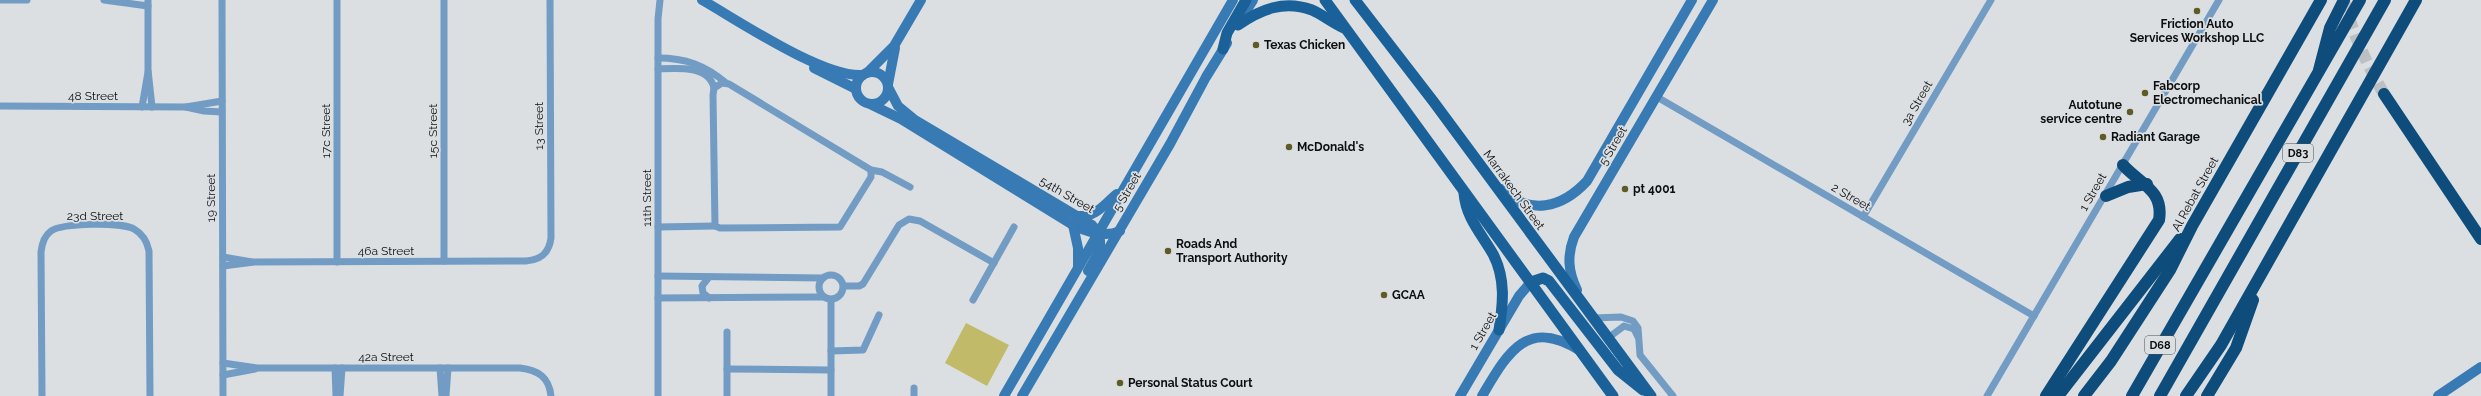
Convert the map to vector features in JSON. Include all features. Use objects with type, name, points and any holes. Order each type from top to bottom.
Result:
[{"type":"highway","points":[[2307,26],[2314,0]]},
{"type":"highway","name":"Al Rebat Street","points":[[2084,396],[2111,361],[2170,270],[2192,226],[2321,0]]},
{"type":"highway","points":[[2319,70],[2330,28],[2344,0]]},
{"type":"highway","name":"D83","points":[[2189,295],[2360,0]]},
{"type":"highway","name":"D83","points":[[2212,306],[2385,0]]},
{"type":"highway","name":"D83","points":[[2186,396],[2221,345],[2416,0]]},
{"type":"highway","points":[[2384,94],[2481,239]]},
{"type":"highway","points":[[2046,396],[2157,227],[2160,206],[2156,194],[2123,165]]},
{"type":"highway","points":[[2106,196],[2128,187],[2146,184]]},
{"type":"highway","points":[[2058,396],[2159,264],[2192,226]]},
{"type":"highway","points":[[2207,396],[2236,348],[2262,274]]},
{"type":"highway","name":"D68","points":[[2132,396],[2189,295]]},
{"type":"highway","name":"D68","points":[[2160,396],[2212,306]]},
{"type":"main road","points":[[1223,49],[1227,33],[1246,0]]},
{"type":"main road","points":[[1325,0],[1583,352],[1613,396]]},
{"type":"main road","points":[[1347,0],[1358,4]]},
{"type":"main road","points":[[1238,25],[1267,7],[1286,4],[1313,10],[1346,29]]},
{"type":"main road","name":"Marrakech Street","points":[[1358,4],[1650,394]]},
{"type":"main road","points":[[1464,191],[1468,214],[1493,254],[1501,277],[1503,299],[1499,330]]},
{"type":"main road","points":[[1531,282],[1542,278],[1549,281],[1618,370],[1650,394]]},
{"type":"street","points":[[0,0],[27,0]]},
{"type":"street","points":[[104,0],[148,3],[148,70],[152,107]]},
{"type":"street","name":"19 Street","points":[[222,0],[223,396]]},
{"type":"street","name":"17c Street","points":[[336,0],[337,262]]},
{"type":"street","name":"15c Street","points":[[444,0],[444,262]]},
{"type":"street","name":"13 Street","points":[[547,252],[550,238],[550,0]]},
{"type":"street","points":[[656,0],[658,18]]},
{"type":"street","name":"11th Street","points":[[658,396],[658,18],[660,0]]},
{"type":"street","points":[[702,0],[797,55],[841,74],[882,76],[888,85]]},
{"type":"street","points":[[898,41],[891,63],[888,85],[882,101],[872,105],[859,98],[856,89],[858,81],[883,59],[898,41],[921,0]]},
{"type":"street","name":"5 Street","points":[[1004,396],[1233,0]]},
{"type":"street","name":"5 Street","points":[[1022,396],[1120,231],[1223,49],[1253,0]]},
{"type":"street","name":"5 Street","points":[[1484,172],[1510,197],[1523,203],[1552,205],[1565,200],[1577,192],[1587,181],[1692,0]]},
{"type":"street","name":"5 Street","points":[[1590,315],[1570,277],[1569,257],[1574,237],[1713,0]]},
{"type":"street","name":"3a Street","points":[[1863,217],[1991,0]]},
{"type":"street","name":"1 Street","points":[[1987,396],[2106,196],[2219,0]]},
{"type":"street","points":[[1678,25],[1683,33],[1692,35]]},
{"type":"street","points":[[797,55],[808,65],[856,89]]},
{"type":"street","points":[[658,58],[686,60],[712,73],[726,83],[871,170],[882,172],[910,187]]},
{"type":"street","points":[[658,69],[686,69],[703,73],[710,78],[714,88],[713,119],[715,226]]},
{"type":"street","points":[[142,107],[148,70]]},
{"type":"street","points":[[714,88],[726,83]]},
{"type":"street","name":"54th Street","points":[[888,85],[898,106],[915,120],[1075,220]]},
{"type":"street","name":"2 Street","points":[[1657,97],[2034,316]]},
{"type":"street","name":"48 Street","points":[[0,106],[186,107],[222,101]]},
{"type":"street","name":"54th Street","points":[[872,105],[901,119],[1099,234]]},
{"type":"street","name":"48 Street","points":[[186,107],[204,111],[222,112]]},
{"type":"street","points":[[658,228],[715,226],[720,228],[837,228],[842,225],[871,177],[871,170]]},
{"type":"street","points":[[1078,267],[1078,248],[1075,220],[1101,210],[1124,190]]},
{"type":"street","points":[[844,286],[854,287],[863,284],[899,225],[909,219],[920,221],[994,263]]},
{"type":"street","name":"23d Street","points":[[42,396],[42,244],[45,237],[56,228],[111,225],[133,228],[139,232],[148,244],[150,396]]},
{"type":"street","points":[[973,300],[1014,227]]},
{"type":"street","points":[[1043,360],[1052,337],[1100,249],[1101,240],[1099,234],[1120,231]]},
{"type":"street","name":"46a Street","points":[[223,266],[254,262],[534,261],[547,252]]},
{"type":"street","points":[[223,257],[238,258],[254,262]]},
{"type":"street","points":[[658,276],[823,278],[834,275],[841,279],[844,286],[839,297],[831,300],[823,297],[658,298]]},
{"type":"street","points":[[709,277],[702,286],[703,293],[709,298]]},
{"type":"street","points":[[823,278],[819,285],[823,297]]},
{"type":"street","name":"1 Street","points":[[1460,396],[1519,296],[1531,282]]},
{"type":"street","points":[[831,300],[831,396]]},
{"type":"street","points":[[831,351],[863,350],[879,315]]},
{"type":"street","points":[[1590,315],[1629,319],[1638,328],[1640,354],[1673,396]]},
{"type":"street","points":[[1608,338],[1624,326],[1634,329],[1638,337]]},
{"type":"street","points":[[727,332],[727,396]]},
{"type":"street","points":[[1482,396],[1506,356],[1523,343],[1533,339],[1552,338],[1571,344],[1583,352]]},
{"type":"street","name":"42a Street","points":[[223,363],[258,368],[520,368],[538,372],[547,380],[551,396]]},
{"type":"street","points":[[1009,396],[1017,383],[1021,366]]},
{"type":"street","points":[[2438,396],[2481,367]]},
{"type":"street","points":[[223,375],[258,368]]},
{"type":"street","points":[[336,396],[338,368]]},
{"type":"street","points":[[338,368],[340,396]]},
{"type":"street","points":[[440,368],[442,396]]},
{"type":"street","points":[[446,396],[448,368]]},
{"type":"street","points":[[727,369],[831,370]]},
{"type":"street","points":[[914,388],[914,396]]},
{"type":"shaded area","points":[[966,323],[1009,345],[987,386],[945,363]]},
{"type":"tunnel","points":[[2344,0],[2361,48],[2371,71],[2384,94]]},
{"type":"place","name":"Friction Auto Services Workshop LLC","points":[[2197,11]]},
{"type":"place","name":"Texas Chicken","points":[[1256,45]]},
{"type":"place","name":"Fabcorp Electromechanical","points":[[2145,93]]},
{"type":"place","name":"Autotune service centre","points":[[2130,112]]},
{"type":"place","name":"Radiant Garage","points":[[2103,137]]},
{"type":"place","name":"McDonald's","points":[[1289,147]]},
{"type":"place","name":"pt 4001","points":[[1625,189]]},
{"type":"place","name":"Roads And Transport Authority","points":[[1168,251]]},
{"type":"place","name":"GCAA","points":[[1384,295]]},
{"type":"place","name":"Personal Status Court","points":[[1120,383]]}]
